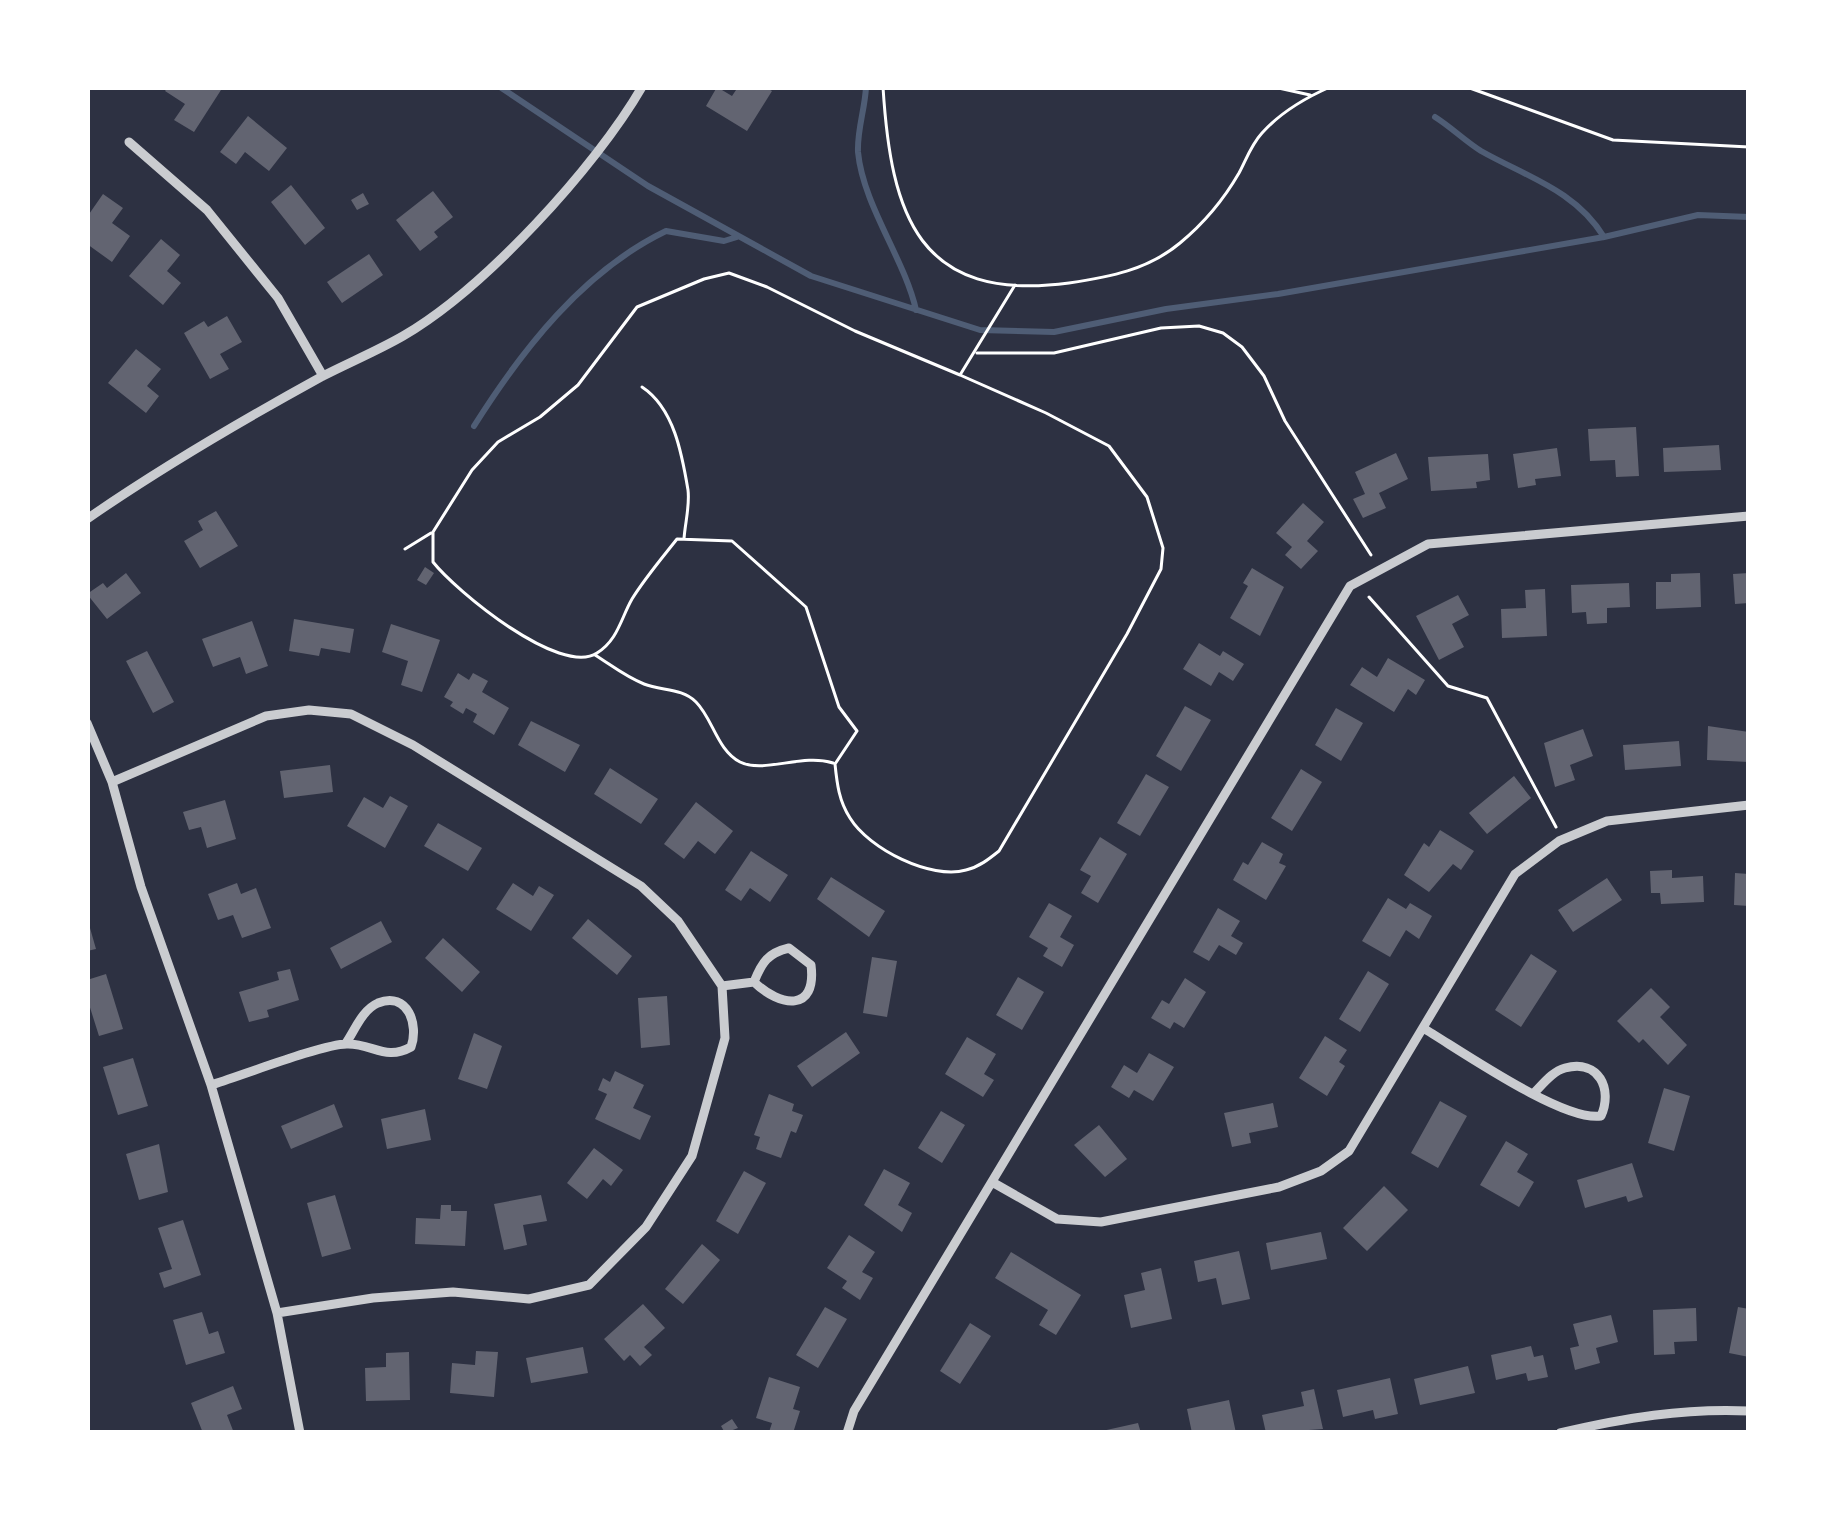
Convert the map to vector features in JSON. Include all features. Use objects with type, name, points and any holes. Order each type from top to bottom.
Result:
[{"type":"street","points":[[87,519],[154,472],[406,334],[476,280],[551,208],[641,87]]},
{"type":"street","points":[[129,142],[206,209],[278,298],[323,376]]},
{"type":"street","points":[[847,1433],[854,1412],[1349,586],[1428,544],[1749,516]]},
{"type":"street","points":[[112,782],[266,716],[309,710],[351,714],[413,745],[641,886],[679,921],[722,986],[725,1038],[692,1156],[646,1227],[589,1285],[529,1299],[453,1292],[277,1313]]},
{"type":"street","points":[[87,723],[112,782],[141,887],[211,1085],[277,1313],[300,1433]]},
{"type":"street","points":[[992,1182],[1057,1219],[1101,1222],[1279,1187],[1321,1171],[1349,1151],[1515,874],[1563,839],[1607,821],[1749,805]]},
{"type":"street","points":[[722,986],[754,982],[779,1002],[793,1003],[805,994],[812,978],[811,965],[789,948],[776,951],[762,961],[754,982]]},
{"type":"street","points":[[211,1085],[346,1043],[386,1054],[401,1052],[411,1047],[417,1030],[411,1012],[399,1002],[381,1001],[365,1012],[346,1043]]},
{"type":"street","points":[[1423,1028],[1534,1093],[1585,1118],[1600,1116],[1608,1100],[1594,1070],[1580,1067],[1560,1069],[1534,1093]]},
{"type":"street","points":[[1560,1433],[1633,1416],[1697,1408],[1749,1411]]},
{"type":"path","points":[[883,87],[892,172],[916,233],[951,268],[1015,285],[1100,278],[1160,257],[1219,202],[1262,132],[1311,95],[1330,87]]},
{"type":"path","points":[[1274,87],[1311,95]]},
{"type":"path","points":[[1467,87],[1613,140],[1749,147]]},
{"type":"path","points":[[405,549],[433,532],[472,470],[498,442],[541,417],[578,385],[637,307],[729,273],[767,286],[1108,446],[1148,497],[1163,548],[1161,569],[999,851],[961,872],[884,851],[850,819],[838,794],[835,764],[857,731],[839,707],[806,607],[732,541],[677,538],[631,600],[619,631],[595,655]]},
{"type":"path","points":[[960,375],[1015,285]]},
{"type":"path","points":[[975,352],[1082,350],[1161,328],[1199,326],[1222,333],[1242,347],[1264,376],[1285,421],[1372,556]]},
{"type":"path","points":[[642,387],[668,413],[688,490],[684,539]]},
{"type":"path","points":[[433,532],[433,562],[482,607],[555,653],[595,655],[642,683],[684,692],[723,747],[741,763],[803,758],[835,764]]},
{"type":"path","points":[[1370,597],[1448,686],[1487,698],[1563,839]]},
{"type":"building","points":[[168,87],[221,90],[194,132],[174,120],[185,104],[165,91]]},
{"type":"building","points":[[717,87],[732,96],[738,87],[772,91],[747,131],[706,106]]},
{"type":"building","points":[[248,116],[287,148],[269,171],[245,152],[236,164],[220,152]]},
{"type":"building","points":[[291,185],[325,228],[305,245],[271,202]]},
{"type":"building","points":[[433,191],[453,217],[420,251],[396,220]]},
{"type":"building","points":[[363,193],[369,204],[357,210],[351,200]]},
{"type":"building","points":[[103,194],[123,208],[112,223],[130,236],[112,262],[87,244],[87,217]]},
{"type":"building","points":[[161,239],[180,255],[167,271],[181,283],[163,305],[129,276]]},
{"type":"building","points":[[369,254],[383,275],[342,303],[327,282]]},
{"type":"building","points":[[227,316],[242,342],[220,354],[229,369],[210,379],[184,333],[204,321],[208,327]]},
{"type":"building","points":[[136,349],[161,369],[147,386],[159,396],[146,413],[108,383]]},
{"type":"building","points":[[1636,427],[1639,476],[1616,477],[1615,460],[1590,461],[1588,429]]},
{"type":"building","points":[[1719,445],[1721,470],[1664,472],[1663,448]]},
{"type":"building","points":[[1557,448],[1561,476],[1535,479],[1536,485],[1518,488],[1513,454]]},
{"type":"building","points":[[1396,453],[1408,479],[1379,493],[1386,508],[1363,518],[1353,499],[1365,494],[1355,472]]},
{"type":"building","points":[[1488,454],[1490,480],[1476,482],[1477,488],[1431,491],[1428,457]]},
{"type":"building","points":[[1303,503],[1324,522],[1307,541],[1318,551],[1301,569],[1285,555],[1292,547],[1276,533]]},
{"type":"building","points":[[216,511],[238,546],[200,568],[184,541],[203,530],[198,521]]},
{"type":"building","points":[[425,567],[434,573],[426,585],[417,580]]},
{"type":"building","points":[[1252,568],[1284,587],[1260,636],[1230,618]]},
{"type":"building","points":[[126,573],[141,593],[107,619],[87,594],[103,583],[107,588]]},
{"type":"building","points":[[1700,573],[1701,607],[1656,609],[1656,582],[1671,582],[1671,574]]},
{"type":"building","points":[[1749,573],[1749,603],[1735,604],[1733,574]]},
{"type":"building","points":[[1629,583],[1630,607],[1607,608],[1607,623],[1587,624],[1586,612],[1572,613],[1571,585]]},
{"type":"building","points":[[1545,589],[1547,636],[1502,638],[1501,609],[1526,608],[1525,590]]},
{"type":"building","points":[[1458,595],[1469,615],[1452,624],[1464,647],[1439,660],[1416,616]]},
{"type":"building","points":[[294,619],[354,629],[350,653],[321,648],[319,656],[289,651]]},
{"type":"building","points":[[252,621],[268,666],[246,674],[240,657],[213,667],[202,639]]},
{"type":"building","points":[[391,624],[440,640],[422,692],[401,685],[408,661],[382,652]]},
{"type":"building","points":[[1199,643],[1244,664],[1233,681],[1219,672],[1211,686],[1183,669]]},
{"type":"building","points":[[147,651],[174,702],[153,713],[126,661]]},
{"type":"building","points":[[1388,658],[1425,680],[1416,695],[1408,689],[1394,712],[1350,685],[1362,667],[1377,677]]},
{"type":"building","points":[[458,673],[469,680],[473,673],[488,681],[482,692],[509,708],[494,735],[473,722],[477,714],[466,708],[463,714],[444,697]]},
{"type":"building","points":[[1185,706],[1211,720],[1181,771],[1156,756]]},
{"type":"building","points":[[1336,708],[1363,723],[1341,761],[1315,745]]},
{"type":"building","points":[[531,721],[580,745],[565,772],[518,745]]},
{"type":"building","points":[[1708,726],[1749,732],[1749,762],[1707,760]]},
{"type":"building","points":[[1583,729],[1593,756],[1570,765],[1575,780],[1555,787],[1544,743]]},
{"type":"building","points":[[1679,741],[1681,766],[1625,770],[1623,745]]},
{"type":"building","points":[[330,765],[333,792],[284,798],[280,771]]},
{"type":"building","points":[[610,768],[658,799],[641,824],[594,794]]},
{"type":"building","points":[[1301,769],[1322,782],[1292,831],[1271,818]]},
{"type":"building","points":[[1146,774],[1169,787],[1140,836],[1117,823]]},
{"type":"building","points":[[1514,776],[1531,798],[1487,834],[1469,813]]},
{"type":"building","points":[[390,796],[408,806],[385,848],[347,826],[364,797],[383,808]]},
{"type":"building","points":[[225,800],[236,839],[207,848],[201,827],[189,830],[183,812]]},
{"type":"building","points":[[696,802],[733,831],[715,854],[698,841],[684,859],[664,844]]},
{"type":"building","points":[[438,823],[482,848],[468,871],[424,846]]},
{"type":"building","points":[[1440,830],[1474,851],[1461,870],[1453,864],[1429,892],[1404,875],[1424,843],[1429,847]]},
{"type":"building","points":[[1100,837],[1127,854],[1098,903],[1081,893],[1091,876],[1080,870]]},
{"type":"building","points":[[1262,842],[1283,854],[1279,863],[1286,866],[1266,900],[1233,880]]},
{"type":"building","points":[[751,851],[788,875],[770,902],[750,888],[741,901],[725,890]]},
{"type":"building","points":[[1672,870],[1672,878],[1703,876],[1704,902],[1661,904],[1660,893],[1651,893],[1650,871]]},
{"type":"building","points":[[1735,873],[1749,874],[1749,906],[1734,905]]},
{"type":"building","points":[[831,877],[885,911],[869,937],[817,899]]},
{"type":"building","points":[[1607,878],[1622,900],[1573,932],[1558,910]]},
{"type":"building","points":[[237,883],[241,894],[256,888],[271,928],[242,938],[233,915],[218,920],[208,894]]},
{"type":"building","points":[[513,883],[533,896],[539,886],[554,895],[531,931],[496,909]]},
{"type":"building","points":[[1388,898],[1406,909],[1410,903],[1432,916],[1419,939],[1406,930],[1390,957],[1362,941]]},
{"type":"building","points":[[1049,903],[1072,916],[1060,937],[1074,945],[1062,967],[1043,956],[1048,948],[1029,937]]},
{"type":"building","points":[[1218,908],[1240,921],[1231,936],[1243,943],[1236,955],[1219,945],[1209,961],[1193,952]]},
{"type":"building","points":[[588,919],[632,956],[617,975],[572,938]]},
{"type":"building","points":[[381,921],[392,942],[341,969],[330,948]]},
{"type":"building","points":[[87,922],[96,949],[87,951]]},
{"type":"building","points":[[443,938],[480,972],[462,992],[425,958]]},
{"type":"building","points":[[1531,954],[1557,971],[1521,1027],[1495,1010]]},
{"type":"building","points":[[872,957],[897,961],[887,1017],[863,1013]]},
{"type":"building","points":[[290,969],[299,1000],[267,1010],[269,1017],[249,1022],[239,992],[279,980],[277,972]]},
{"type":"building","points":[[1368,971],[1389,984],[1360,1032],[1339,1019]]},
{"type":"building","points":[[106,974],[123,1029],[99,1036],[87,998],[87,980]]},
{"type":"building","points":[[1018,977],[1044,992],[1022,1030],[996,1015]]},
{"type":"building","points":[[1185,978],[1206,992],[1184,1028],[1174,1022],[1170,1029],[1151,1018],[1162,1000],[1169,1004]]},
{"type":"building","points":[[1651,988],[1670,1007],[1660,1017],[1687,1045],[1668,1065],[1617,1021]]},
{"type":"building","points":[[667,996],[670,1045],[641,1048],[638,998]]},
{"type":"building","points":[[846,1032],[860,1053],[812,1087],[797,1066]]},
{"type":"building","points":[[474,1033],[502,1046],[487,1089],[458,1079]]},
{"type":"building","points":[[1325,1036],[1347,1050],[1339,1062],[1345,1066],[1327,1096],[1299,1078]]},
{"type":"building","points":[[967,1037],[996,1054],[984,1074],[994,1080],[983,1097],[945,1074]]},
{"type":"building","points":[[1149,1053],[1174,1067],[1153,1101],[1134,1090],[1129,1098],[1111,1087],[1124,1065],[1137,1073]]},
{"type":"building","points":[[133,1058],[148,1106],[118,1115],[103,1067]]},
{"type":"building","points":[[615,1071],[644,1085],[633,1108],[651,1116],[640,1140],[595,1119],[607,1094],[598,1090],[603,1078],[610,1082]]},
{"type":"building","points":[[1664,1088],[1690,1096],[1674,1151],[1648,1143]]},
{"type":"building","points":[[769,1094],[794,1104],[792,1111],[803,1115],[781,1158],[756,1149],[760,1137],[754,1135]]},
{"type":"building","points":[[1440,1101],[1467,1116],[1438,1168],[1411,1153]]},
{"type":"building","points":[[1273,1103],[1278,1127],[1249,1133],[1251,1143],[1232,1147],[1224,1113]]},
{"type":"building","points":[[334,1104],[343,1127],[291,1149],[281,1126]]},
{"type":"building","points":[[425,1109],[431,1140],[387,1149],[381,1119]]},
{"type":"building","points":[[941,1111],[965,1125],[942,1163],[918,1148]]},
{"type":"building","points":[[1099,1125],[1127,1159],[1105,1177],[1074,1145]]},
{"type":"building","points":[[1506,1141],[1528,1154],[1517,1172],[1534,1182],[1519,1207],[1480,1185]]},
{"type":"building","points":[[159,1144],[168,1192],[139,1200],[126,1154]]},
{"type":"building","points":[[594,1148],[623,1170],[611,1186],[603,1179],[587,1199],[567,1183]]},
{"type":"building","points":[[1632,1163],[1643,1197],[1628,1202],[1626,1196],[1585,1208],[1577,1180]]},
{"type":"building","points":[[884,1169],[910,1183],[898,1205],[912,1213],[902,1232],[864,1205]]},
{"type":"building","points":[[744,1171],[766,1183],[738,1234],[716,1221]]},
{"type":"building","points":[[1384,1186],[1408,1210],[1367,1251],[1343,1228]]},
{"type":"building","points":[[335,1195],[351,1249],[322,1257],[307,1203]]},
{"type":"building","points":[[541,1195],[547,1221],[523,1225],[527,1245],[504,1250],[494,1204]]},
{"type":"building","points":[[441,1205],[467,1211],[465,1246],[415,1244],[416,1218],[440,1219]]},
{"type":"building","points":[[183,1220],[201,1275],[164,1288],[159,1273],[172,1269],[158,1228]]},
{"type":"building","points":[[1321,1232],[1327,1259],[1271,1270],[1266,1243]]},
{"type":"building","points":[[849,1235],[875,1252],[862,1272],[873,1278],[860,1300],[842,1288],[847,1281],[827,1268]]},
{"type":"building","points":[[702,1244],[720,1260],[683,1304],[665,1289]]},
{"type":"building","points":[[1239,1251],[1250,1299],[1222,1305],[1216,1278],[1198,1282],[1194,1261]]},
{"type":"building","points":[[1011,1252],[1081,1295],[1056,1335],[1039,1325],[1048,1310],[995,1278]]},
{"type":"building","points":[[1161,1268],[1172,1319],[1131,1328],[1124,1295],[1145,1290],[1141,1273]]},
{"type":"building","points":[[643,1304],[665,1328],[644,1347],[652,1355],[640,1366],[630,1355],[624,1361],[604,1339]]},
{"type":"building","points":[[825,1307],[847,1319],[818,1368],[796,1355]]},
{"type":"building","points":[[1738,1307],[1749,1309],[1749,1357],[1729,1353]]},
{"type":"building","points":[[1696,1308],[1697,1341],[1674,1342],[1675,1354],[1654,1355],[1653,1310]]},
{"type":"building","points":[[202,1312],[209,1334],[218,1331],[225,1353],[186,1365],[173,1320]]},
{"type":"building","points":[[1611,1315],[1618,1342],[1596,1348],[1600,1363],[1575,1370],[1570,1348],[1579,1346],[1573,1324]]},
{"type":"building","points":[[970,1323],[991,1336],[960,1384],[940,1371]]},
{"type":"building","points":[[1531,1346],[1534,1357],[1543,1355],[1548,1377],[1528,1381],[1526,1373],[1496,1380],[1491,1355]]},
{"type":"building","points":[[583,1347],[588,1373],[531,1383],[526,1358]]},
{"type":"building","points":[[476,1351],[498,1352],[494,1397],[450,1393],[452,1363],[475,1365]]},
{"type":"building","points":[[409,1352],[410,1400],[366,1401],[365,1368],[386,1367],[386,1353]]},
{"type":"building","points":[[1468,1366],[1475,1393],[1420,1405],[1414,1379]]},
{"type":"building","points":[[769,1377],[800,1387],[793,1409],[800,1411],[793,1433],[769,1432],[772,1423],[756,1418]]},
{"type":"building","points":[[1390,1378],[1398,1414],[1375,1419],[1373,1410],[1343,1417],[1337,1390]]},
{"type":"building","points":[[233,1386],[242,1409],[227,1415],[234,1433],[203,1433],[191,1403]]},
{"type":"building","points":[[1314,1389],[1323,1429],[1266,1433],[1262,1415],[1304,1406],[1301,1392]]},
{"type":"building","points":[[1229,1400],[1236,1433],[1192,1433],[1187,1409]]},
{"type":"building","points":[[732,1419],[738,1428],[725,1433],[721,1426]]},
{"type":"building","points":[[1138,1423],[1141,1433],[1102,1431]]},
{"type":"waterway","points":[[500,87],[648,186],[811,276],[980,330],[1054,332],[1166,309],[1604,237],[1698,215],[1749,217]]},
{"type":"waterway","points":[[866,87],[858,144],[861,172],[916,310]]},
{"type":"waterway","points":[[1435,117],[1481,151],[1564,196],[1604,237]]},
{"type":"waterway","points":[[474,426],[534,341],[608,268],[666,231],[724,241],[737,237]]}]
